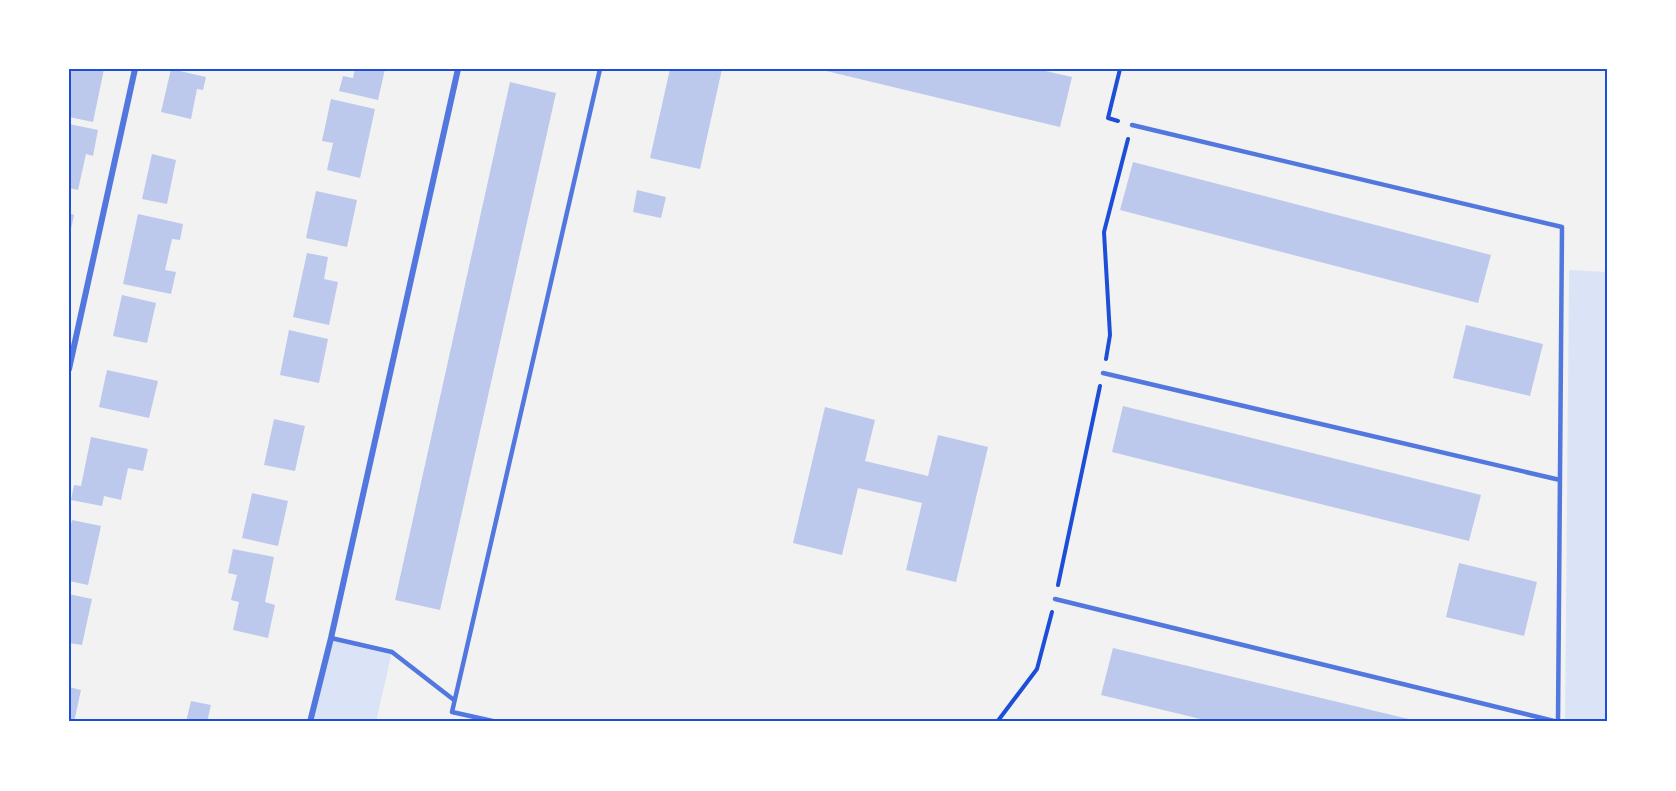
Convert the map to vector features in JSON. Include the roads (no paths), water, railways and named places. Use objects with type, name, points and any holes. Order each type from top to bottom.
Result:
[{"type":"street","points":[[69,369],[135,69]]},
{"type":"street","points":[[310,722],[331,638],[458,69]]},
{"type":"lane","points":[[497,722],[452,712],[600,69]]},
{"type":"lane","points":[[1055,599],[1558,722],[1562,227],[1132,125]]},
{"type":"lane","points":[[1103,373],[1560,480]]},
{"type":"lane","points":[[331,638],[392,652],[454,700]]}]
